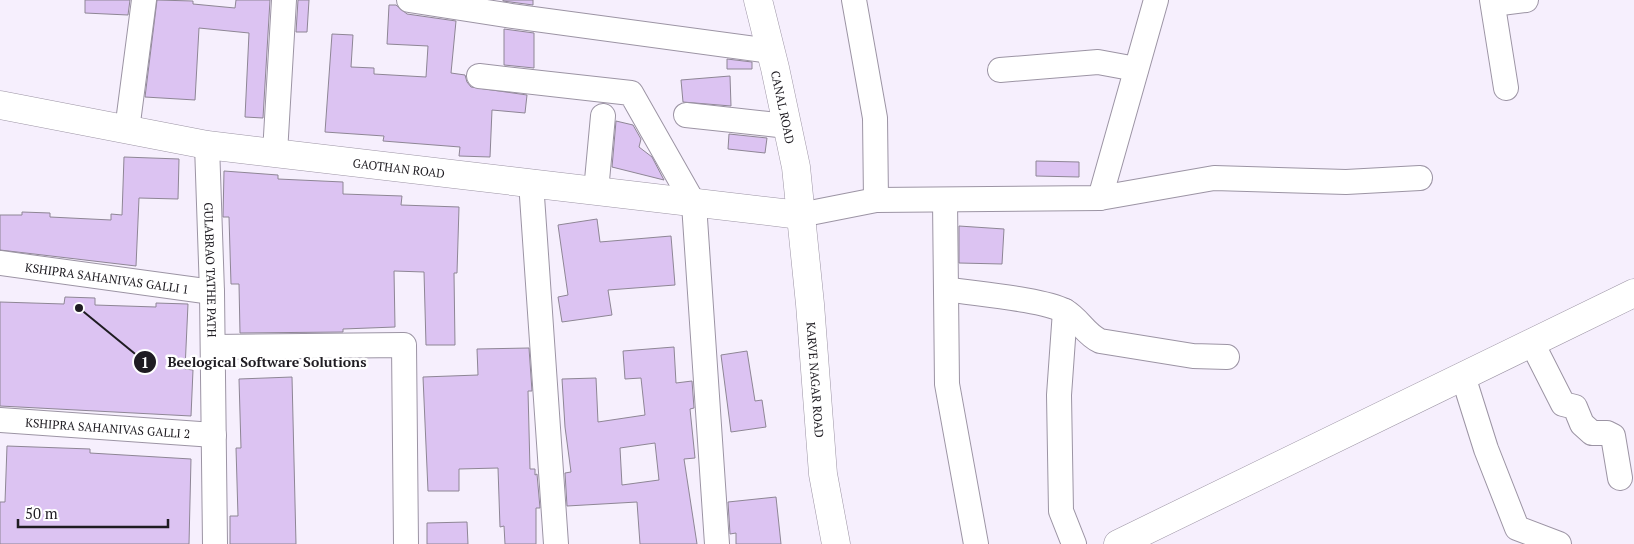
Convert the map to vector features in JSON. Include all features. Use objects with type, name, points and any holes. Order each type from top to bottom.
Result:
[{"type":"street","points":[[126,130],[144,0]]},
{"type":"street","points":[[275,153],[284,0]]},
{"type":"street","points":[[409,0],[771,51]]},
{"type":"street","name":"CANAL ROAD","points":[[758,0],[788,126],[796,167],[800,215]]},
{"type":"street","points":[[854,0],[874,118],[876,200]]},
{"type":"street","points":[[1100,198],[1156,0]]},
{"type":"street","points":[[1506,88],[1493,2],[1526,0]]},
{"type":"street","points":[[1000,70],[1098,62],[1136,69]]},
{"type":"street","points":[[480,76],[631,93],[694,204],[717,544]]},
{"type":"street","name":"GAOTHAN ROAD","points":[[0,105],[207,145],[532,182],[694,204],[800,215]]},
{"type":"street","points":[[686,115],[788,126]]},
{"type":"street","points":[[596,190],[602,116]]},
{"type":"street","name":"GULABRAO TATHE PATH","points":[[207,145],[212,292],[215,544]]},
{"type":"street","points":[[800,215],[876,200],[1100,198],[1214,178],[1346,182],[1420,178]]},
{"type":"street","points":[[532,182],[556,544]]},
{"type":"street","points":[[945,200],[947,384],[976,544]]},
{"type":"street","name":"KARVE NAGAR ROAD","points":[[800,215],[810,304],[823,474],[836,544]]},
{"type":"street","name":"KSHIPRA SAHANIVAS GALLI 1","points":[[0,264],[212,292]]},
{"type":"street","points":[[946,289],[1065,311],[1091,337],[1100,341],[1193,356],[1227,357]]},
{"type":"street","points":[[1118,544],[1634,293]]},
{"type":"street","points":[[1065,311],[1059,395],[1061,512],[1074,544]]},
{"type":"street","points":[[1532,343],[1563,404],[1575,407],[1582,424],[1592,434],[1607,433],[1613,436],[1620,478]]},
{"type":"street","points":[[213,347],[404,345],[406,544]]},
{"type":"street","points":[[1463,376],[1486,449],[1517,528],[1559,544]]},
{"type":"street","name":"KSHIPRA SAHANIVAS GALLI 2","points":[[0,420],[214,435]]},
{"type":"building","points":[[85,0],[130,0],[128,15],[85,13]]},
{"type":"building","points":[[157,0],[193,1],[193,4],[235,8],[236,0],[270,0],[263,118],[245,117],[249,33],[199,28],[195,100],[145,97]]},
{"type":"building","points":[[298,0],[309,0],[307,32],[296,32]]},
{"type":"building","points":[[533,0],[533,5],[503,1]]},
{"type":"building","points":[[389,5],[396,5],[407,14],[456,21],[451,73],[465,75],[471,87],[527,95],[525,113],[492,110],[490,157],[459,156],[460,147],[383,141],[384,136],[325,132],[332,34],[353,35],[351,67],[374,68],[374,74],[426,77],[428,46],[387,44]]},
{"type":"building","points":[[504,29],[534,33],[534,68],[504,65]]},
{"type":"building","points":[[727,59],[752,62],[752,69],[727,69]]},
{"type":"building","points":[[730,76],[731,106],[683,102],[681,80]]},
{"type":"building","points":[[616,121],[633,125],[641,139],[639,147],[652,157],[664,180],[612,167]]},
{"type":"building","points":[[729,134],[767,138],[765,153],[728,149]]},
{"type":"building","points":[[124,157],[179,159],[178,199],[139,198],[136,266],[0,250],[0,215],[22,215],[22,212],[50,213],[50,217],[111,220],[111,214],[122,215]]},
{"type":"building","points":[[1036,161],[1079,162],[1079,177],[1036,176]]},
{"type":"building","points":[[224,171],[278,175],[278,179],[343,182],[343,194],[402,196],[401,205],[459,207],[457,273],[454,273],[455,345],[426,345],[424,272],[394,271],[395,327],[343,329],[343,332],[240,333],[239,284],[231,284],[229,217],[223,217]]},
{"type":"building","points":[[597,219],[600,242],[671,236],[675,285],[608,290],[612,315],[562,322],[558,297],[568,295],[558,225]]},
{"type":"building","points":[[959,226],[1004,229],[1002,264],[959,263]]},
{"type":"building","points":[[65,297],[95,298],[95,305],[156,307],[156,303],[188,304],[185,369],[193,370],[191,416],[0,406],[0,302],[64,304]]},
{"type":"building","points":[[674,347],[676,383],[692,381],[694,408],[690,409],[695,458],[684,459],[697,544],[640,544],[637,502],[567,506],[565,473],[571,472],[565,427],[562,379],[596,378],[598,422],[645,415],[641,378],[625,379],[623,351]],"holes":[[[655,443],[659,480],[622,485],[620,448]]]},
{"type":"building","points":[[529,348],[532,391],[528,391],[530,469],[535,469],[535,475],[537,474],[540,508],[536,508],[536,544],[505,544],[504,526],[500,527],[498,468],[459,469],[459,491],[428,491],[423,377],[478,375],[477,349]]},
{"type":"building","points":[[747,351],[755,401],[762,400],[766,427],[731,432],[721,355]]},
{"type":"building","points":[[292,377],[296,544],[230,544],[230,516],[238,516],[236,448],[241,448],[239,379]]},
{"type":"building","points":[[7,446],[90,449],[90,453],[191,459],[189,544],[0,544],[0,502],[5,502]]},
{"type":"building","points":[[776,497],[781,544],[736,544],[736,533],[730,534],[728,502]]},
{"type":"building","points":[[467,522],[468,544],[427,544],[427,523]]},
{"type":"place","name":"Beelogical Software Solutions","points":[[79,308]]}]
